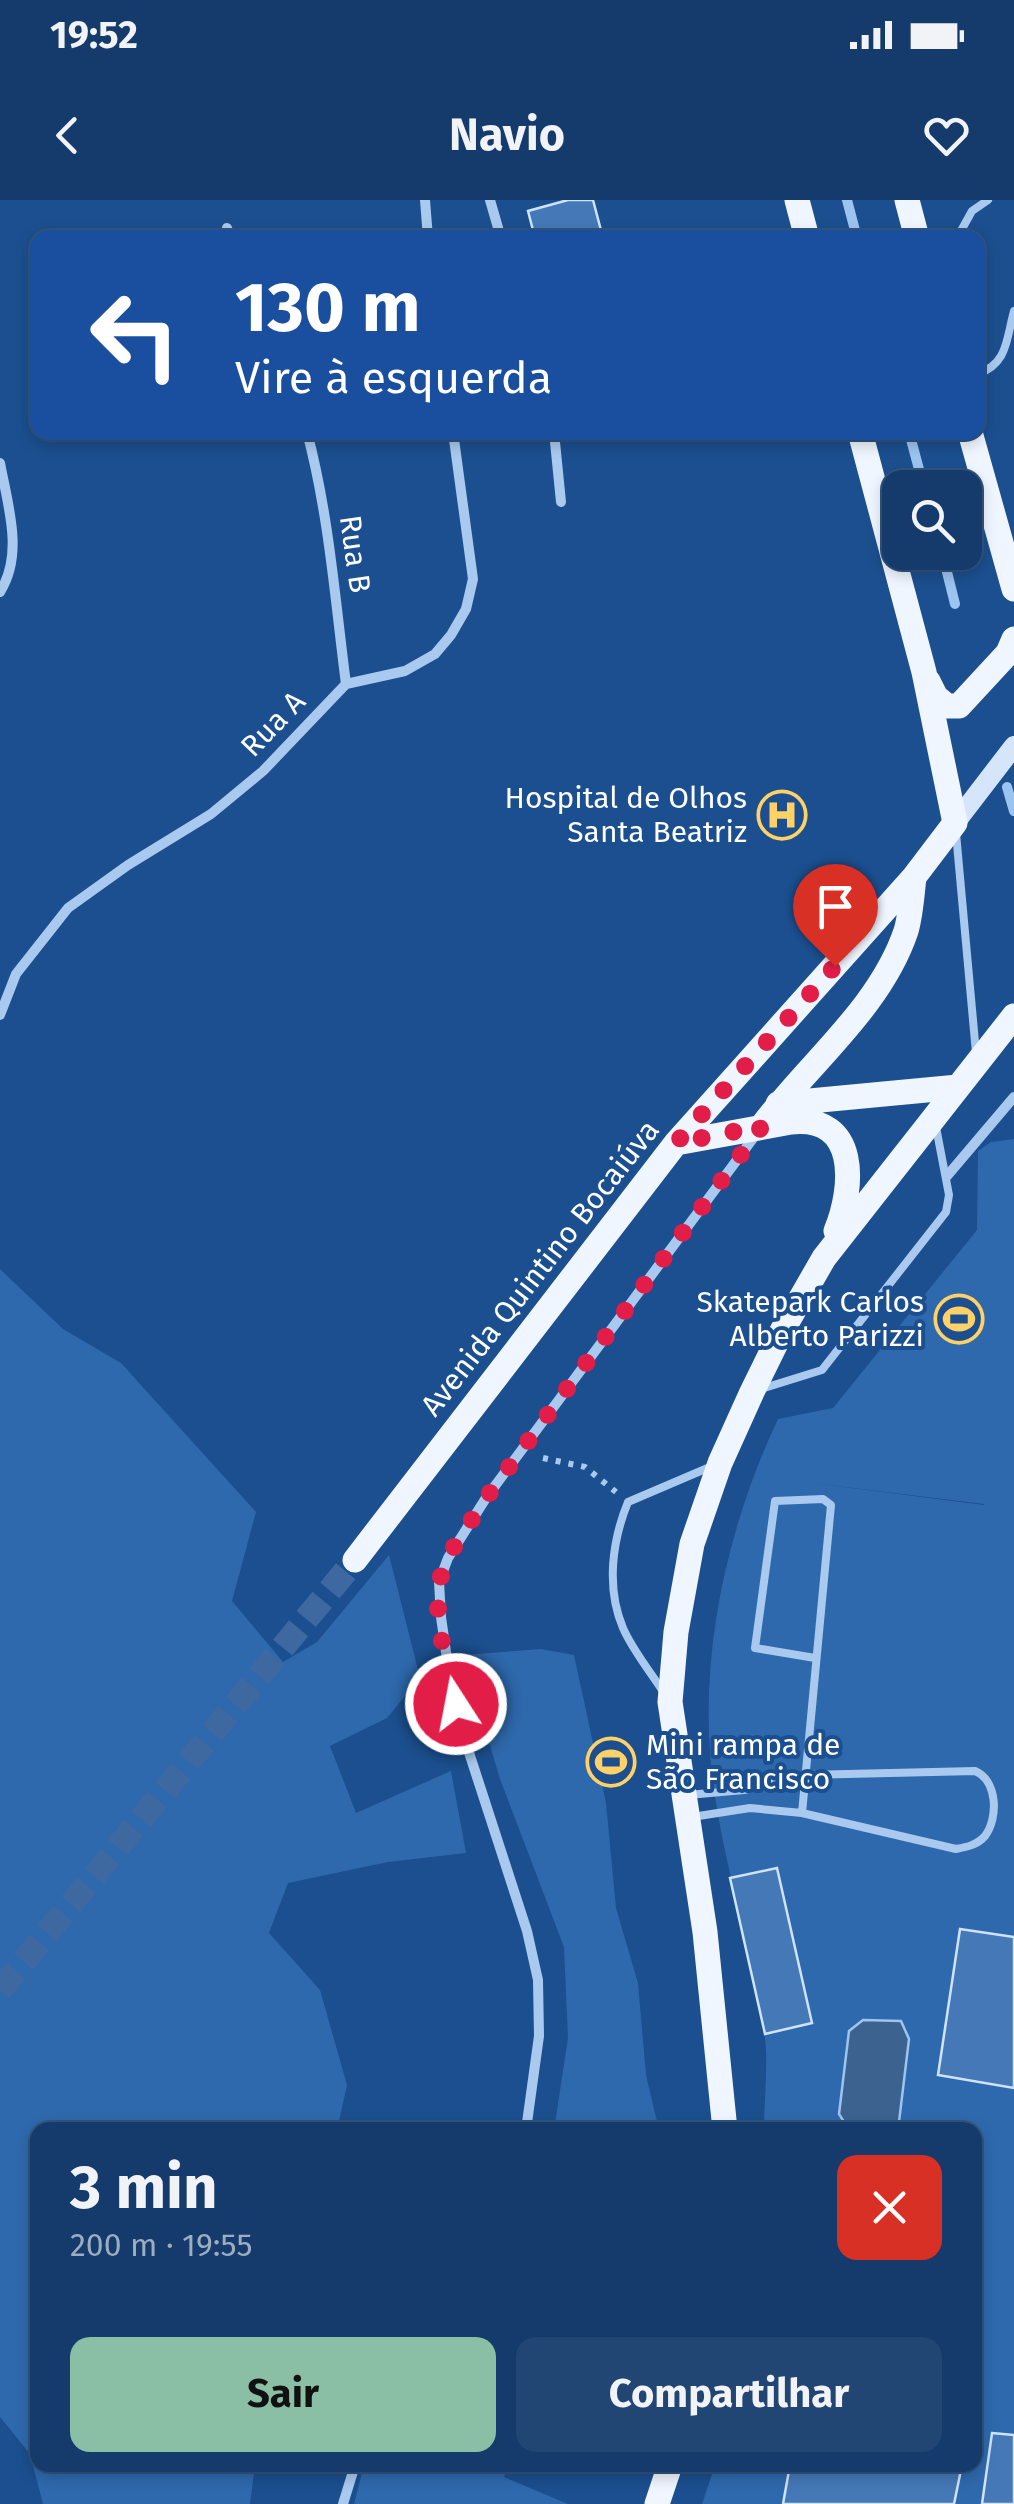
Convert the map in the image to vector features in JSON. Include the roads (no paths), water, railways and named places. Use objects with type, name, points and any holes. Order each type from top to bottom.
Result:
[{"type":"main road","points":[[797,200],[805,230]]},
{"type":"main road","points":[[907,200],[915,230]]},
{"type":"main road","points":[[862,440],[924,672],[955,823]]},
{"type":"main road","points":[[973,440],[1006,544],[1014,589]]},
{"type":"main road","points":[[924,672],[936,697],[947,706],[959,706],[1008,653],[1014,639]]},
{"type":"main road","name":"Avenida Quintino Bocaiúva","points":[[355,1560],[676,1143],[914,876],[1014,746]]},
{"type":"main road","points":[[762,1126],[870,998],[896,956],[907,927],[914,876]]},
{"type":"main road","points":[[824,1258],[1014,1016]]},
{"type":"main road","points":[[778,1104],[958,1086]]},
{"type":"main road","points":[[676,1143],[807,1120],[830,1131],[844,1152],[850,1185],[844,1211],[824,1258],[782,1331],[720,1463],[692,1544],[676,1632],[670,1702],[705,1932],[724,2122]]},
{"type":"main road","points":[[658,2504],[668,2472]]},
{"type":"street","points":[[425,200],[427,230]]},
{"type":"street","points":[[490,200],[499,230]]},
{"type":"street","name":"Rua B","points":[[309,440],[334,565],[346,684]]},
{"type":"street","name":"Rua A","points":[[0,1016],[16,974],[68,908],[212,814],[263,771],[346,684],[406,671],[435,654],[451,635],[466,609],[473,579],[454,440]]},
{"type":"street","points":[[555,440],[562,502]]},
{"type":"street","points":[[0,464],[14,545],[10,577],[0,592]]},
{"type":"street","points":[[947,1176],[1014,1097]]},
{"type":"street","points":[[527,2122],[540,2036],[538,1980],[527,1931],[463,1734],[448,1674],[439,1582],[448,1558],[520,1452],[762,1126]]},
{"type":"street","points":[[343,2504],[353,2472]]},
{"type":"lane","points":[[961,230],[972,211],[988,200]]},
{"type":"lane","points":[[985,371],[1002,356],[1014,311]]},
{"type":"lane","points":[[955,823],[977,1063]]},
{"type":"lane","points":[[752,1392],[822,1370],[946,1212],[947,1176],[934,1118]]},
{"type":"lane","points":[[670,1702],[624,1630],[615,1603],[616,1530],[628,1502],[720,1463]]},
{"type":"lane","points":[[802,1813],[831,1504],[823,1499],[775,1501],[755,1648],[816,1658]]},
{"type":"lane","points":[[975,1770],[990,1782],[993,1794],[991,1825],[984,1838],[973,1846],[956,1849],[802,1813],[685,1806],[805,1776],[975,1770]]},
{"type":"waterway","points":[[847,200],[855,230]]},
{"type":"waterway","points":[[911,440],[919,470]]},
{"type":"waterway","points":[[946,570],[955,604]]},
{"type":"waterway","points":[[1007,787],[1014,811]]},
{"type":"tunnel","points":[[0,1990],[355,1560]]},
{"type":"place","name":"Hospital de Olhos Santa Beatriz","points":[[782,815]]},
{"type":"place","name":"Skatepark Carlos Alberto Parizzi","points":[[959,1319]]},
{"type":"place","name":"Mini rampa de São Francisco","points":[[611,1762]]}]
